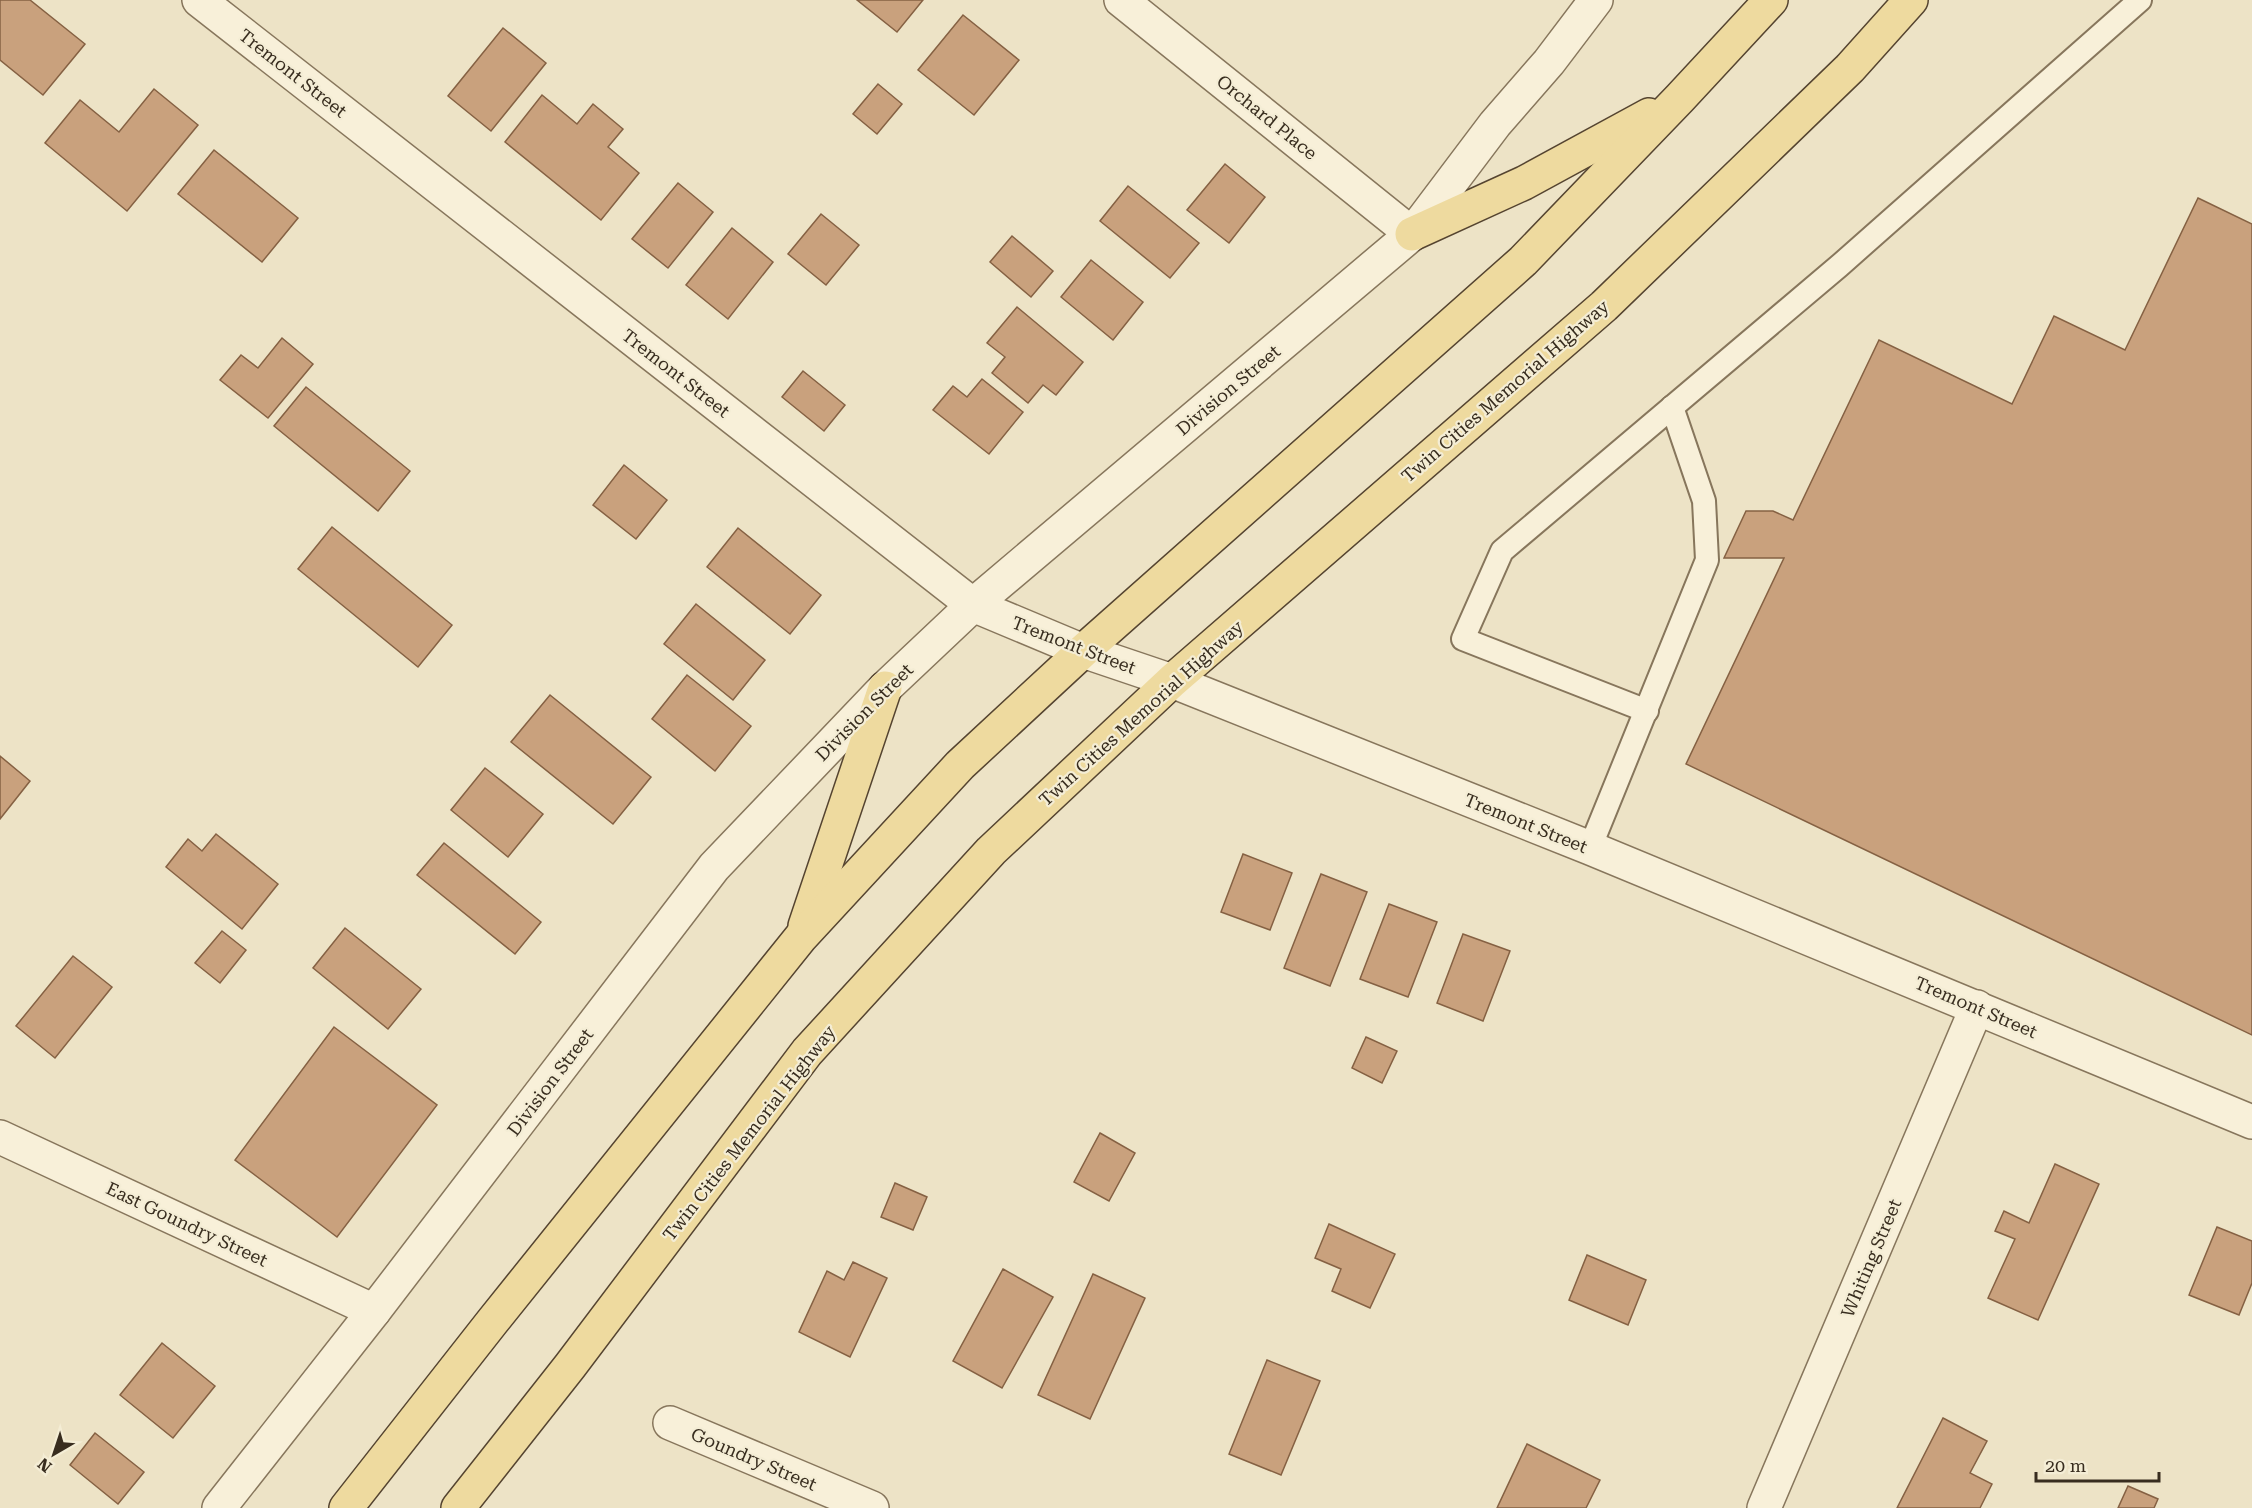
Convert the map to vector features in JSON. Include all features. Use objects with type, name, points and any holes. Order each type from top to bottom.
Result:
[{"type":"main road","points":[[346,1508],[499,1313],[801,937],[960,765],[1083,651],[1523,261],[1771,0]]},
{"type":"main road","name":"Twin Cities Memorial Highway","points":[[458,1508],[570,1366],[807,1052],[992,851],[1172,681],[1604,306],[1833,85],[1911,0]]},
{"type":"main road","points":[[1412,234],[1524,183],[1680,98]]},
{"type":"main road","points":[[801,937],[885,688]]},
{"type":"street","name":"Tremont Street","points":[[199,0],[973,605],[1083,651],[1172,681],[1590,848],[2252,1122]]},
{"type":"street","name":"Orchard Place","points":[[1121,0],[1412,234]]},
{"type":"street","name":"Division Street","points":[[219,1508],[374,1311],[714,867],[885,688],[973,605],[1412,234],[1495,124],[1549,62],[1596,0]]},
{"type":"street","name":"Whiting Street","points":[[1764,1508],[1977,1007]]},
{"type":"street","name":"East Goundry Street","points":[[0,1137],[374,1311]]},
{"type":"street","name":"Goundry Street","points":[[670,1423],[872,1508]]},
{"type":"lane","points":[[1647,711],[1463,639],[1502,550],[1839,266],[2140,0]]},
{"type":"lane","points":[[1590,848],[1707,560],[1704,501],[1672,407]]},
{"type":"building","points":[[0,0],[30,0],[85,44],[43,95],[0,60]]},
{"type":"building","points":[[857,0],[923,0],[897,32]]},
{"type":"building","points":[[963,15],[1019,60],[974,115],[918,70]]},
{"type":"building","points":[[503,28],[546,63],[491,131],[448,96]]},
{"type":"building","points":[[878,84],[902,104],[877,134],[853,114]]},
{"type":"building","points":[[154,89],[198,125],[127,211],[45,143],[80,100],[119,132]]},
{"type":"building","points":[[542,95],[577,124],[593,104],[623,129],[608,147],[639,173],[601,220],[505,142]]},
{"type":"building","points":[[214,150],[298,218],[262,262],[178,194]]},
{"type":"building","points":[[1225,164],[1265,197],[1229,243],[1187,210]]},
{"type":"building","points":[[678,183],[713,212],[668,268],[632,239]]},
{"type":"building","points":[[1128,186],[1199,243],[1170,278],[1100,221]]},
{"type":"building","points":[[2198,198],[2252,224],[2252,1035],[1686,764],[1784,558],[1724,558],[1746,511],[1773,511],[1793,520],[1879,340],[2012,404],[2054,316],[2125,350]]},
{"type":"building","points":[[821,214],[859,245],[826,285],[788,254]]},
{"type":"building","points":[[732,228],[773,262],[728,319],[686,285]]},
{"type":"building","points":[[1012,236],[1053,271],[1031,297],[990,262]]},
{"type":"building","points":[[1091,260],[1143,302],[1113,340],[1061,297]]},
{"type":"building","points":[[1017,307],[1083,362],[1056,395],[1043,385],[1028,403],[992,373],[1005,357],[987,343]]},
{"type":"building","points":[[282,338],[313,364],[268,418],[220,380],[241,355],[258,368]]},
{"type":"building","points":[[803,371],[845,405],[824,431],[782,397]]},
{"type":"building","points":[[982,379],[1023,412],[989,454],[933,410],[953,386],[967,397]]},
{"type":"building","points":[[306,387],[410,471],[378,511],[274,426]]},
{"type":"building","points":[[624,465],[667,500],[636,539],[593,505]]},
{"type":"building","points":[[332,527],[452,625],[418,667],[298,569]]},
{"type":"building","points":[[738,528],[821,595],[790,634],[707,567]]},
{"type":"building","points":[[696,604],[765,660],[733,700],[664,644]]},
{"type":"building","points":[[687,675],[751,726],[715,771],[652,719]]},
{"type":"building","points":[[550,695],[651,777],[613,824],[511,742]]},
{"type":"building","points":[[0,756],[30,781],[0,819]]},
{"type":"building","points":[[485,768],[543,814],[508,857],[451,810]]},
{"type":"building","points":[[216,834],[278,884],[242,929],[166,867],[188,839],[202,851]]},
{"type":"building","points":[[444,843],[541,922],[515,954],[417,875]]},
{"type":"building","points":[[1243,854],[1292,873],[1270,930],[1221,912]]},
{"type":"building","points":[[1321,874],[1367,892],[1330,986],[1284,968]]},
{"type":"building","points":[[1389,904],[1437,922],[1408,997],[1360,979]]},
{"type":"building","points":[[345,928],[421,989],[388,1029],[313,968]]},
{"type":"building","points":[[222,931],[246,950],[220,983],[195,963]]},
{"type":"building","points":[[1463,934],[1510,951],[1483,1021],[1437,1003]]},
{"type":"building","points":[[73,956],[112,987],[55,1058],[16,1026]]},
{"type":"building","points":[[334,1027],[437,1105],[337,1237],[235,1160]]},
{"type":"building","points":[[1366,1037],[1397,1051],[1382,1083],[1352,1068]]},
{"type":"building","points":[[1100,1133],[1135,1153],[1109,1201],[1074,1182]]},
{"type":"building","points":[[2055,1164],[2099,1184],[2038,1320],[1988,1298],[2015,1239],[1995,1231],[2004,1211],[2029,1223]]},
{"type":"building","points":[[895,1183],[927,1197],[913,1230],[881,1217]]},
{"type":"building","points":[[1329,1224],[1395,1254],[1370,1308],[1332,1291],[1341,1269],[1315,1258]]},
{"type":"building","points":[[2217,1227],[2252,1241],[2252,1283],[2239,1315],[2189,1295]]},
{"type":"building","points":[[1587,1255],[1646,1280],[1628,1325],[1569,1300]]},
{"type":"building","points":[[853,1262],[887,1278],[850,1357],[799,1332],[827,1271],[844,1280]]},
{"type":"building","points":[[1003,1269],[1053,1297],[1002,1388],[953,1361]]},
{"type":"building","points":[[1093,1274],[1145,1298],[1090,1419],[1038,1395]]},
{"type":"building","points":[[162,1343],[215,1386],[173,1438],[120,1395]]},
{"type":"building","points":[[1267,1360],[1320,1381],[1281,1475],[1229,1454]]},
{"type":"building","points":[[1943,1418],[1987,1441],[1970,1473],[1992,1484],[1980,1508],[1897,1508]]},
{"type":"building","points":[[95,1433],[144,1472],[118,1504],[70,1465]]},
{"type":"building","points":[[1527,1444],[1600,1480],[1586,1508],[1497,1508]]},
{"type":"building","points":[[2128,1486],[2158,1499],[2154,1508],[2118,1508]]}]
